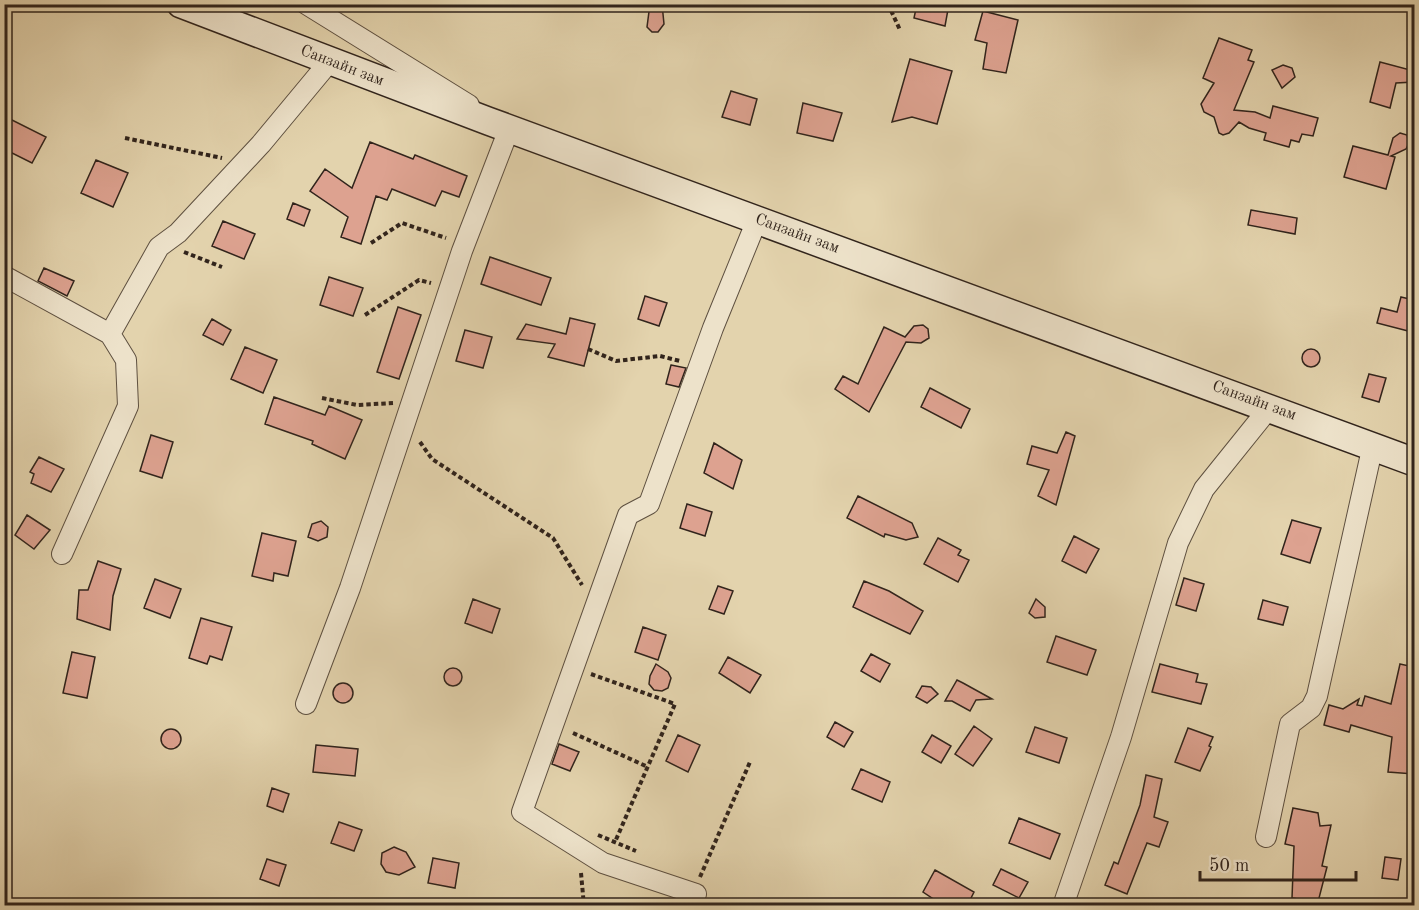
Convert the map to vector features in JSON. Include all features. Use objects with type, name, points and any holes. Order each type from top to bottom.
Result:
[{"type":"main road","name":"Санзайн зам","points":[[181,4],[499,125],[1270,407],[1414,462]]},
{"type":"street","points":[[306,4],[499,125],[464,244],[412,402],[350,588],[306,704]]},
{"type":"street","points":[[110,334],[159,247],[178,233],[243,163],[330,62]]},
{"type":"street","points":[[696,894],[603,863],[522,812],[628,515],[649,504],[699,366],[757,220]]},
{"type":"street","points":[[4,276],[110,334],[126,360],[128,406],[62,555]]},
{"type":"street","points":[[1063,906],[1121,737],[1178,543],[1204,489],[1270,407]]},
{"type":"street","points":[[1266,837],[1290,724],[1311,708],[1317,696],[1373,445]]},
{"type":"path","points":[[888,4],[900,30]]},
{"type":"path","points":[[125,138],[243,163]]},
{"type":"path","points":[[371,243],[402,223],[464,244]]},
{"type":"path","points":[[164,244],[222,267]]},
{"type":"path","points":[[365,315],[419,279],[450,287]]},
{"type":"path","points":[[588,350],[616,361],[660,356],[699,366]]},
{"type":"path","points":[[322,398],[357,405],[412,402]]},
{"type":"path","points":[[405,422],[432,459],[553,538],[587,593]]},
{"type":"path","points":[[582,671],[675,704],[615,842]]},
{"type":"path","points":[[573,733],[648,767]]},
{"type":"path","points":[[689,873],[699,878],[750,762]]},
{"type":"path","points":[[594,833],[647,855]]},
{"type":"path","points":[[581,873],[584,906]]},
{"type":"path","points":[[616,906],[617,900],[654,906]]},
{"type":"building","points":[[650,4],[662,4],[664,24],[658,32],[652,32],[647,27]]},
{"type":"building","points":[[917,4],[949,4],[945,26],[914,18]]},
{"type":"building","points":[[983,11],[1018,20],[1006,73],[983,69],[987,43],[975,40]]},
{"type":"building","points":[[1219,38],[1252,50],[1248,60],[1254,62],[1234,110],[1255,112],[1270,118],[1273,106],[1318,118],[1313,136],[1302,134],[1299,142],[1291,140],[1289,147],[1264,140],[1266,133],[1239,122],[1229,133],[1223,135],[1219,133],[1214,117],[1204,112],[1201,104],[1214,83],[1203,78]]},
{"type":"building","points":[[910,59],[952,71],[937,124],[912,117],[892,122]]},
{"type":"building","points":[[1380,62],[1414,71],[1414,82],[1396,83],[1390,108],[1370,102]]},
{"type":"building","points":[[1283,65],[1292,68],[1295,77],[1282,88],[1272,70]]},
{"type":"building","points":[[731,91],[757,99],[750,125],[722,117]]},
{"type":"building","points":[[803,103],[842,113],[833,141],[797,133]]},
{"type":"building","points":[[4,116],[46,137],[32,163],[4,149]]},
{"type":"building","points":[[1400,133],[1407,135],[1409,143],[1406,149],[1391,156],[1395,157],[1386,189],[1344,177],[1353,146],[1388,155],[1393,138]]},
{"type":"building","points":[[370,142],[413,159],[415,155],[467,176],[459,197],[442,191],[435,206],[392,189],[387,200],[376,196],[361,244],[341,237],[348,217],[310,191],[325,169],[352,188]]},
{"type":"building","points":[[96,160],[128,173],[113,207],[81,193]]},
{"type":"building","points":[[293,203],[310,210],[304,226],[287,219]]},
{"type":"building","points":[[1251,210],[1297,218],[1295,234],[1248,225]]},
{"type":"building","points":[[223,221],[255,234],[244,259],[212,246]]},
{"type":"building","points":[[490,257],[551,278],[541,305],[481,284]]},
{"type":"building","points":[[44,268],[74,281],[67,296],[38,281]]},
{"type":"building","points":[[329,277],[363,288],[353,316],[320,305]]},
{"type":"building","points":[[645,296],[667,303],[659,326],[638,319]]},
{"type":"building","points":[[1401,297],[1414,300],[1412,332],[1377,323],[1381,308],[1397,312]]},
{"type":"building","points":[[398,307],[421,315],[399,379],[377,372]]},
{"type":"building","points":[[570,318],[595,324],[584,366],[548,357],[555,344],[517,339],[526,324],[566,334]]},
{"type":"building","points":[[212,319],[231,330],[223,345],[203,335]]},
{"type":"building","points":[[923,325],[928,329],[929,338],[921,343],[906,342],[869,412],[835,389],[843,376],[858,384],[884,327],[905,337],[914,326]]},
{"type":"building","points":[[465,330],[492,337],[483,368],[456,361]]},
{"type":"building","points":[[245,347],[277,360],[263,393],[231,379]]},
{"type":"building","points":[[1311,349],[1317,352],[1320,358],[1317,364],[1311,367],[1305,364],[1302,358],[1305,352]]},
{"type":"building","points":[[671,365],[686,368],[679,387],[666,384]]},
{"type":"building","points":[[1369,374],[1386,378],[1379,402],[1362,397]]},
{"type":"building","points":[[930,388],[970,409],[961,428],[921,407]]},
{"type":"building","points":[[274,397],[325,415],[329,406],[362,420],[345,459],[312,444],[313,441],[265,424]]},
{"type":"building","points":[[1066,432],[1075,436],[1056,505],[1038,496],[1049,470],[1027,464],[1032,446],[1057,453]]},
{"type":"building","points":[[151,435],[173,442],[162,478],[140,471]]},
{"type":"building","points":[[714,443],[742,460],[733,489],[704,473]]},
{"type":"building","points":[[39,457],[64,469],[51,492],[31,483],[34,474],[30,472]]},
{"type":"building","points":[[858,496],[912,523],[918,537],[906,540],[885,534],[884,537],[847,518]]},
{"type":"building","points":[[687,504],[712,512],[705,536],[680,528]]},
{"type":"building","points":[[27,515],[50,530],[34,549],[15,535]]},
{"type":"building","points":[[1292,520],[1321,528],[1310,563],[1281,554]]},
{"type":"building","points":[[321,521],[328,527],[327,537],[318,541],[308,537],[312,524]]},
{"type":"building","points":[[262,533],[296,541],[288,576],[274,573],[273,581],[252,576]]},
{"type":"building","points":[[1074,536],[1099,549],[1086,573],[1062,561]]},
{"type":"building","points":[[938,538],[961,550],[958,555],[969,560],[958,582],[924,564]]},
{"type":"building","points":[[98,561],[121,569],[113,596],[110,630],[77,619],[79,590],[88,590]]},
{"type":"building","points":[[1184,578],[1204,584],[1196,611],[1176,605]]},
{"type":"building","points":[[155,579],[181,589],[170,618],[144,608]]},
{"type":"building","points":[[864,581],[889,591],[923,611],[910,634],[853,607]]},
{"type":"building","points":[[718,586],[733,591],[724,614],[709,609]]},
{"type":"building","points":[[473,599],[500,609],[492,633],[465,623]]},
{"type":"building","points":[[1036,599],[1045,607],[1045,617],[1035,618],[1029,613]]},
{"type":"building","points":[[1263,600],[1288,607],[1283,625],[1258,619]]},
{"type":"building","points":[[201,618],[232,627],[222,660],[210,656],[207,664],[189,658]]},
{"type":"building","points":[[643,627],[666,635],[658,660],[635,652]]},
{"type":"building","points":[[1056,636],[1096,650],[1087,675],[1047,662]]},
{"type":"building","points":[[72,652],[95,657],[87,698],[63,693]]},
{"type":"building","points":[[871,654],[890,664],[880,682],[861,671]]},
{"type":"building","points":[[728,657],[761,675],[750,693],[719,673]]},
{"type":"building","points":[[656,664],[668,672],[671,678],[668,688],[662,691],[654,690],[649,684]]},
{"type":"building","points":[[1160,664],[1198,674],[1196,682],[1207,684],[1201,704],[1152,692]]},
{"type":"building","points":[[1400,664],[1414,667],[1414,774],[1388,772],[1392,737],[1351,725],[1349,732],[1324,725],[1329,705],[1343,709],[1359,699],[1357,705],[1362,706],[1365,696],[1391,704]]},
{"type":"building","points":[[453,668],[461,673],[462,677],[457,685],[453,686],[445,681],[444,677],[449,669]]},
{"type":"building","points":[[957,680],[992,699],[976,700],[970,711],[952,701],[945,701]]},
{"type":"building","points":[[343,683],[350,686],[353,693],[350,700],[343,703],[336,700],[333,693],[336,686]]},
{"type":"building","points":[[922,686],[931,687],[938,694],[927,703],[916,697]]},
{"type":"building","points":[[835,722],[853,732],[844,747],[827,737]]},
{"type":"building","points":[[974,726],[992,739],[973,766],[955,754]]},
{"type":"building","points":[[1035,727],[1067,738],[1059,763],[1026,752]]},
{"type":"building","points":[[1188,728],[1213,737],[1200,771],[1175,762]]},
{"type":"building","points":[[171,729],[178,732],[181,739],[178,746],[171,749],[164,746],[161,739],[164,732]]},
{"type":"building","points":[[678,735],[700,745],[688,772],[666,761]]},
{"type":"building","points":[[932,735],[951,746],[941,763],[922,752]]},
{"type":"building","points":[[559,744],[579,752],[570,771],[552,764]]},
{"type":"building","points":[[316,745],[358,749],[355,776],[313,772]]},
{"type":"building","points":[[861,769],[890,782],[882,802],[852,789]]},
{"type":"building","points":[[1146,775],[1162,779],[1154,817],[1168,822],[1159,847],[1147,843],[1127,894],[1105,885],[1114,862],[1118,864],[1140,805]]},
{"type":"building","points":[[272,788],[289,794],[283,812],[267,806]]},
{"type":"building","points":[[1293,808],[1318,813],[1320,826],[1331,825],[1322,866],[1327,867],[1318,902],[1292,898],[1294,846],[1285,844]]},
{"type":"building","points":[[1019,818],[1060,834],[1050,859],[1009,843]]},
{"type":"building","points":[[339,822],[362,830],[354,851],[331,843]]},
{"type":"building","points":[[394,847],[406,852],[415,867],[399,875],[386,872],[381,864],[382,853]]},
{"type":"building","points":[[1385,857],[1401,859],[1398,880],[1382,878]]},
{"type":"building","points":[[433,858],[459,863],[455,888],[428,883]]},
{"type":"building","points":[[267,859],[286,865],[279,886],[260,879]]},
{"type":"building","points":[[1001,869],[1028,882],[1019,898],[993,885]]},
{"type":"building","points":[[935,870],[974,892],[967,906],[944,906],[923,892]]}]
